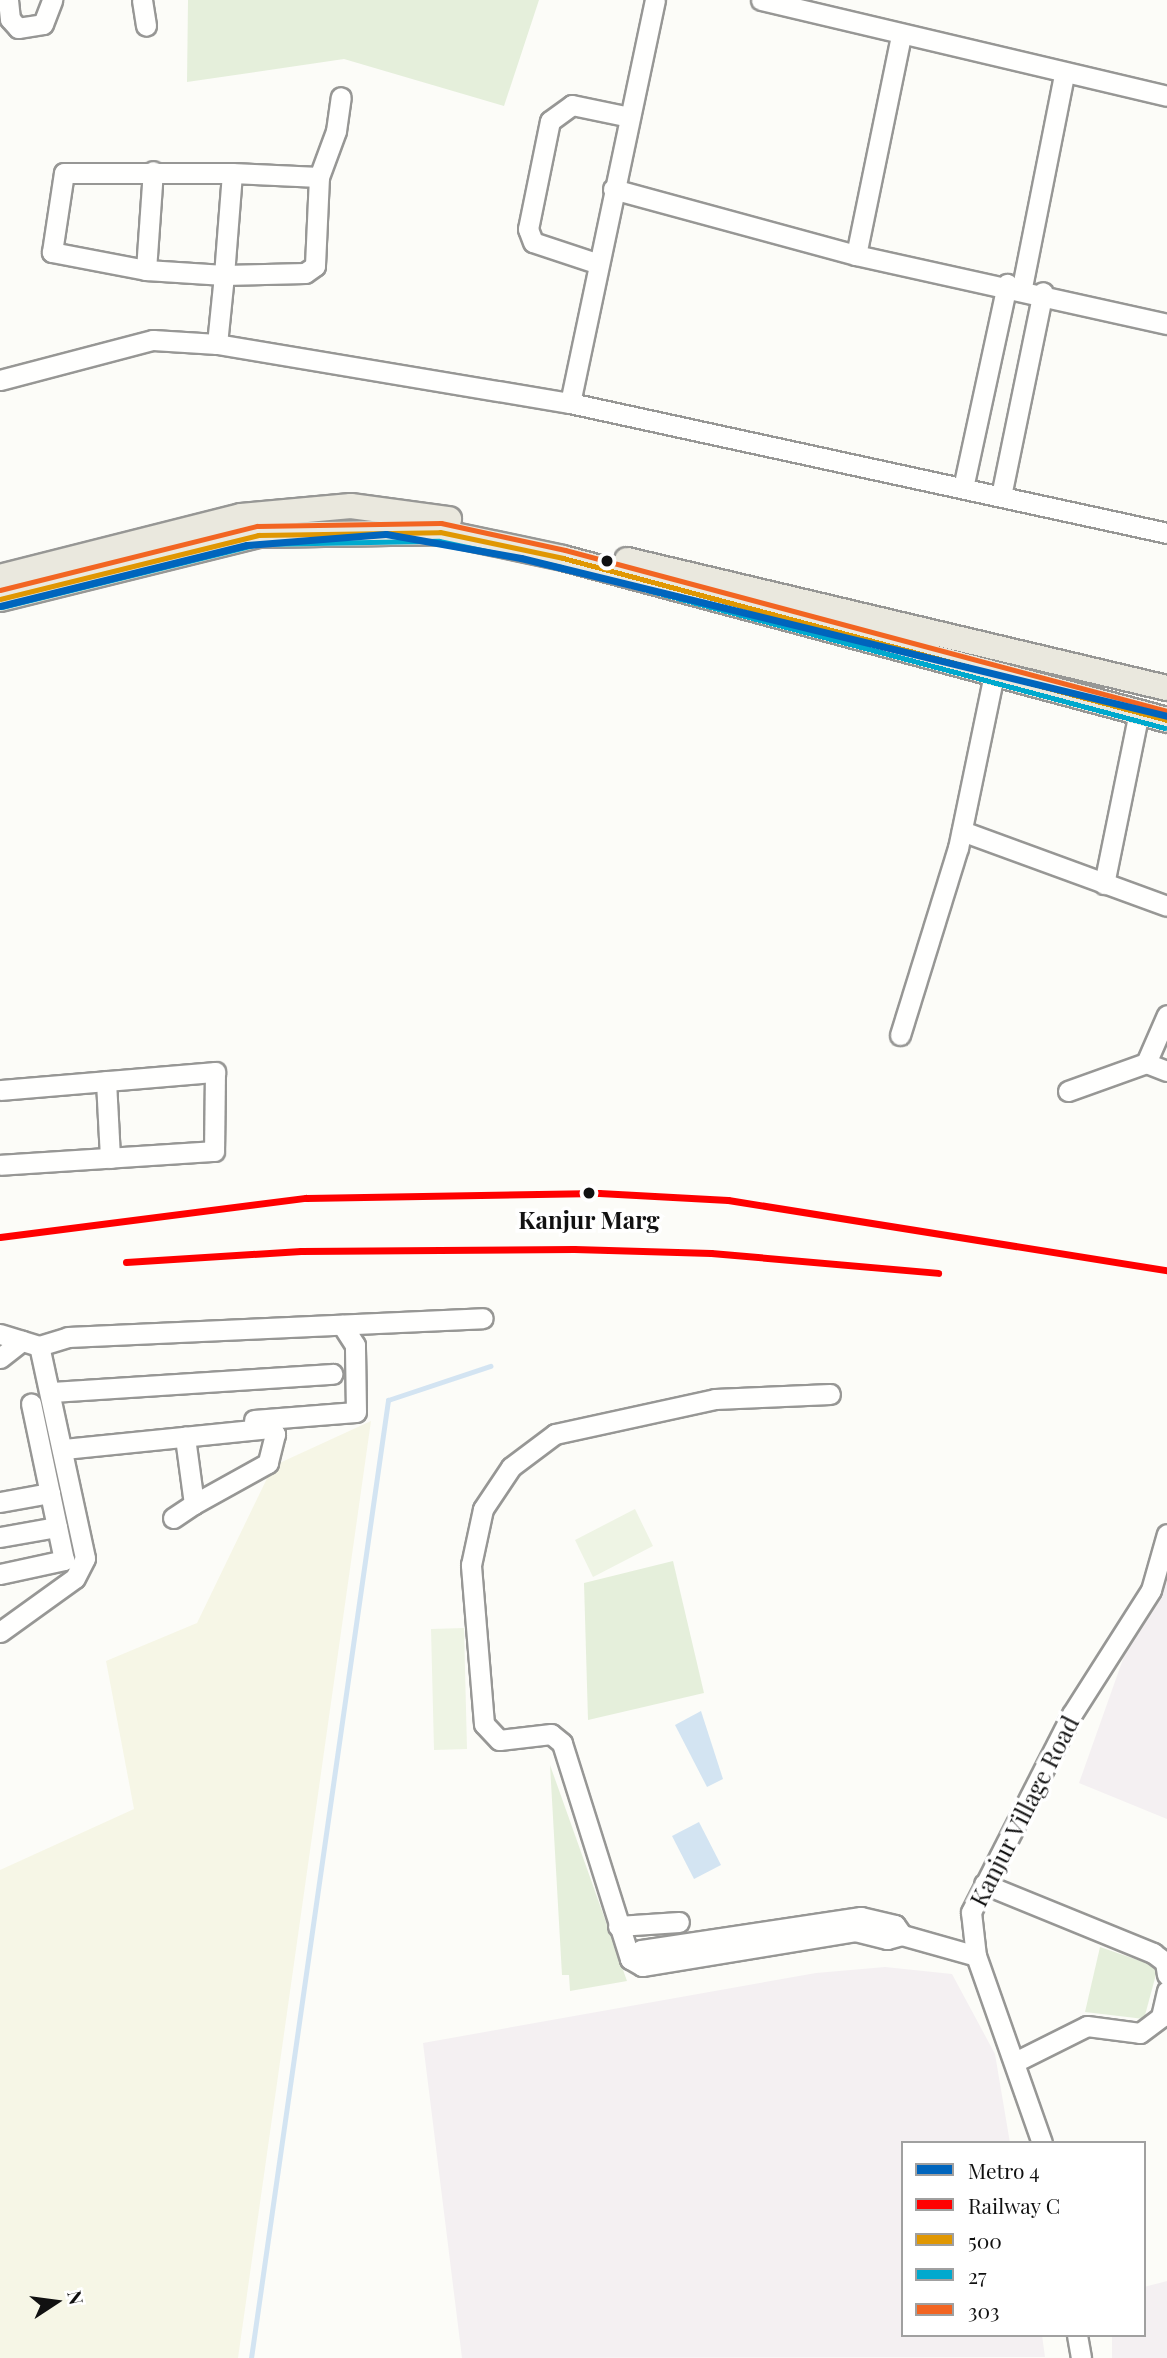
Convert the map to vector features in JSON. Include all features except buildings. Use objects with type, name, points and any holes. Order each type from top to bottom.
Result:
[{"type":"main road","points":[[0,577],[241,516],[351,506],[440,517],[1167,688]]},
{"type":"main road","points":[[0,599],[258,536],[440,532],[1167,720]]},
{"type":"street","points":[[8,0],[10,19],[18,27],[43,24],[52,0]]},
{"type":"street","points":[[142,0],[146,26]]},
{"type":"street","points":[[570,402],[596,263],[655,0]]},
{"type":"street","points":[[761,0],[1064,75],[1167,96]]},
{"type":"street","points":[[856,255],[901,36]]},
{"type":"street","points":[[963,488],[1064,75]]},
{"type":"street","points":[[319,177],[232,173],[64,173],[52,252],[146,270],[224,275],[305,273],[315,266],[319,177],[337,131],[341,97]]},
{"type":"street","points":[[596,263],[533,242],[528,229],[550,121],[572,105],[630,117]]},
{"type":"street","points":[[146,270],[153,172]]},
{"type":"street","points":[[217,344],[232,173]]},
{"type":"street","points":[[613,189],[856,255],[1014,285],[1167,324]]},
{"type":"street","points":[[1001,496],[1042,292]]},
{"type":"street","points":[[0,380],[153,340],[217,344],[570,402],[1167,533]]},
{"type":"street","points":[[900,1035],[962,831],[994,674]]},
{"type":"street","points":[[1104,884],[1139,712]]},
{"type":"street","points":[[962,831],[1167,906]]},
{"type":"street","points":[[1146,1063],[1167,1014]]},
{"type":"street","points":[[1068,1091],[1146,1063],[1167,1071]]},
{"type":"street","points":[[0,1090],[215,1072],[214,1151],[0,1165]]},
{"type":"street","points":[[106,1081],[110,1158]]},
{"type":"street","points":[[0,1358],[31,1343],[68,1337],[484,1318]]},
{"type":"street","points":[[62,1442],[356,1412],[355,1345],[342,1325]]},
{"type":"street","points":[[0,1334],[31,1343]]},
{"type":"street","points":[[0,1632],[75,1578],[85,1558],[52,1392],[31,1343]]},
{"type":"street","points":[[52,1392],[332,1374]]},
{"type":"street","points":[[830,1394],[715,1399],[555,1434],[510,1467],[482,1509],[471,1565],[484,1724],[499,1740],[551,1734],[562,1743],[618,1926],[630,1959],[642,1966],[748,1940],[861,1917],[895,1925],[902,1935],[976,1956]]},
{"type":"street","points":[[0,1574],[64,1563],[30,1403]]},
{"type":"street","points":[[62,1442],[185,1437],[270,1428],[275,1434],[268,1463],[173,1518]]},
{"type":"street","points":[[185,1437],[194,1504]]},
{"type":"street","points":[[0,1490],[49,1486]]},
{"type":"street","points":[[0,1502],[49,1486]]},
{"type":"street","points":[[0,1537],[57,1527]]},
{"type":"street","name":"Kanjur Village Road","points":[[1041,2141],[976,1956],[971,1912],[1072,1714],[1152,1590],[1167,1534]]},
{"type":"street","points":[[984,1884],[1153,1954],[1165,1962],[1167,1975]]},
{"type":"street","points":[[618,1926],[679,1922]]},
{"type":"street","points":[[1015,2062],[1087,2026],[1140,2033],[1161,2017],[1167,1991]]},
{"type":"street","points":[[1077,2337],[1081,2358]]},
{"type":"shaded area","points":[[1167,1535],[1167,1819],[1079,1783]]},
{"type":"shaded area","points":[[885,1967],[952,1974],[995,2054],[1010,2141],[901,2141],[901,2337],[1042,2337],[1045,2357],[462,2358],[423,2043],[816,1973]]},
{"type":"shaded area","points":[[1167,2281],[1167,2358],[1112,2358],[1112,2337],[1146,2337],[1146,2286]]},
{"type":"green space","points":[[188,0],[539,0],[504,106],[344,59],[187,82]]},
{"type":"green space","points":[[371,1421],[238,2358],[0,2358],[0,1870],[134,1809],[106,1661],[197,1623],[273,1466]]},
{"type":"green space","points":[[635,1509],[653,1546],[593,1577],[575,1540]]},
{"type":"green space","points":[[673,1561],[704,1693],[588,1720],[584,1583]]},
{"type":"green space","points":[[464,1628],[467,1749],[434,1750],[431,1629]]},
{"type":"green space","points":[[550,1765],[627,1981],[570,1991],[569,1975],[562,1975]]},
{"type":"green space","points":[[1100,1947],[1158,1967],[1144,2019],[1085,2012]]},
{"type":"water","points":[[701,1711],[723,1779],[707,1787],[675,1725]]},
{"type":"water","points":[[699,1822],[721,1865],[694,1879],[672,1836]]},
{"type":"waterway","points":[[251,2358],[388,1400],[490,1366]]},
{"type":"metro line","name":"4","points":[[0,606],[247,545],[386,534],[521,558],[1167,716]]},
{"type":"rail line","name":"C","points":[[0,1237],[306,1198],[599,1193],[728,1200],[1167,1270]]},
{"type":"rail line","name":"C","points":[[126,1262],[301,1251],[574,1249],[711,1253],[938,1273]]},
{"type":"transit line","name":"303","points":[[0,590],[257,526],[441,523],[565,550],[1167,711]]},
{"type":"transit line","name":"500","points":[[0,599],[258,535],[440,532],[563,558],[1167,720]]},
{"type":"transit line","name":"27","points":[[2,607],[259,544],[439,541],[561,567],[1165,728]]},
{"type":"place","name":"Kanjur Marg","points":[[589,1193]]}]
